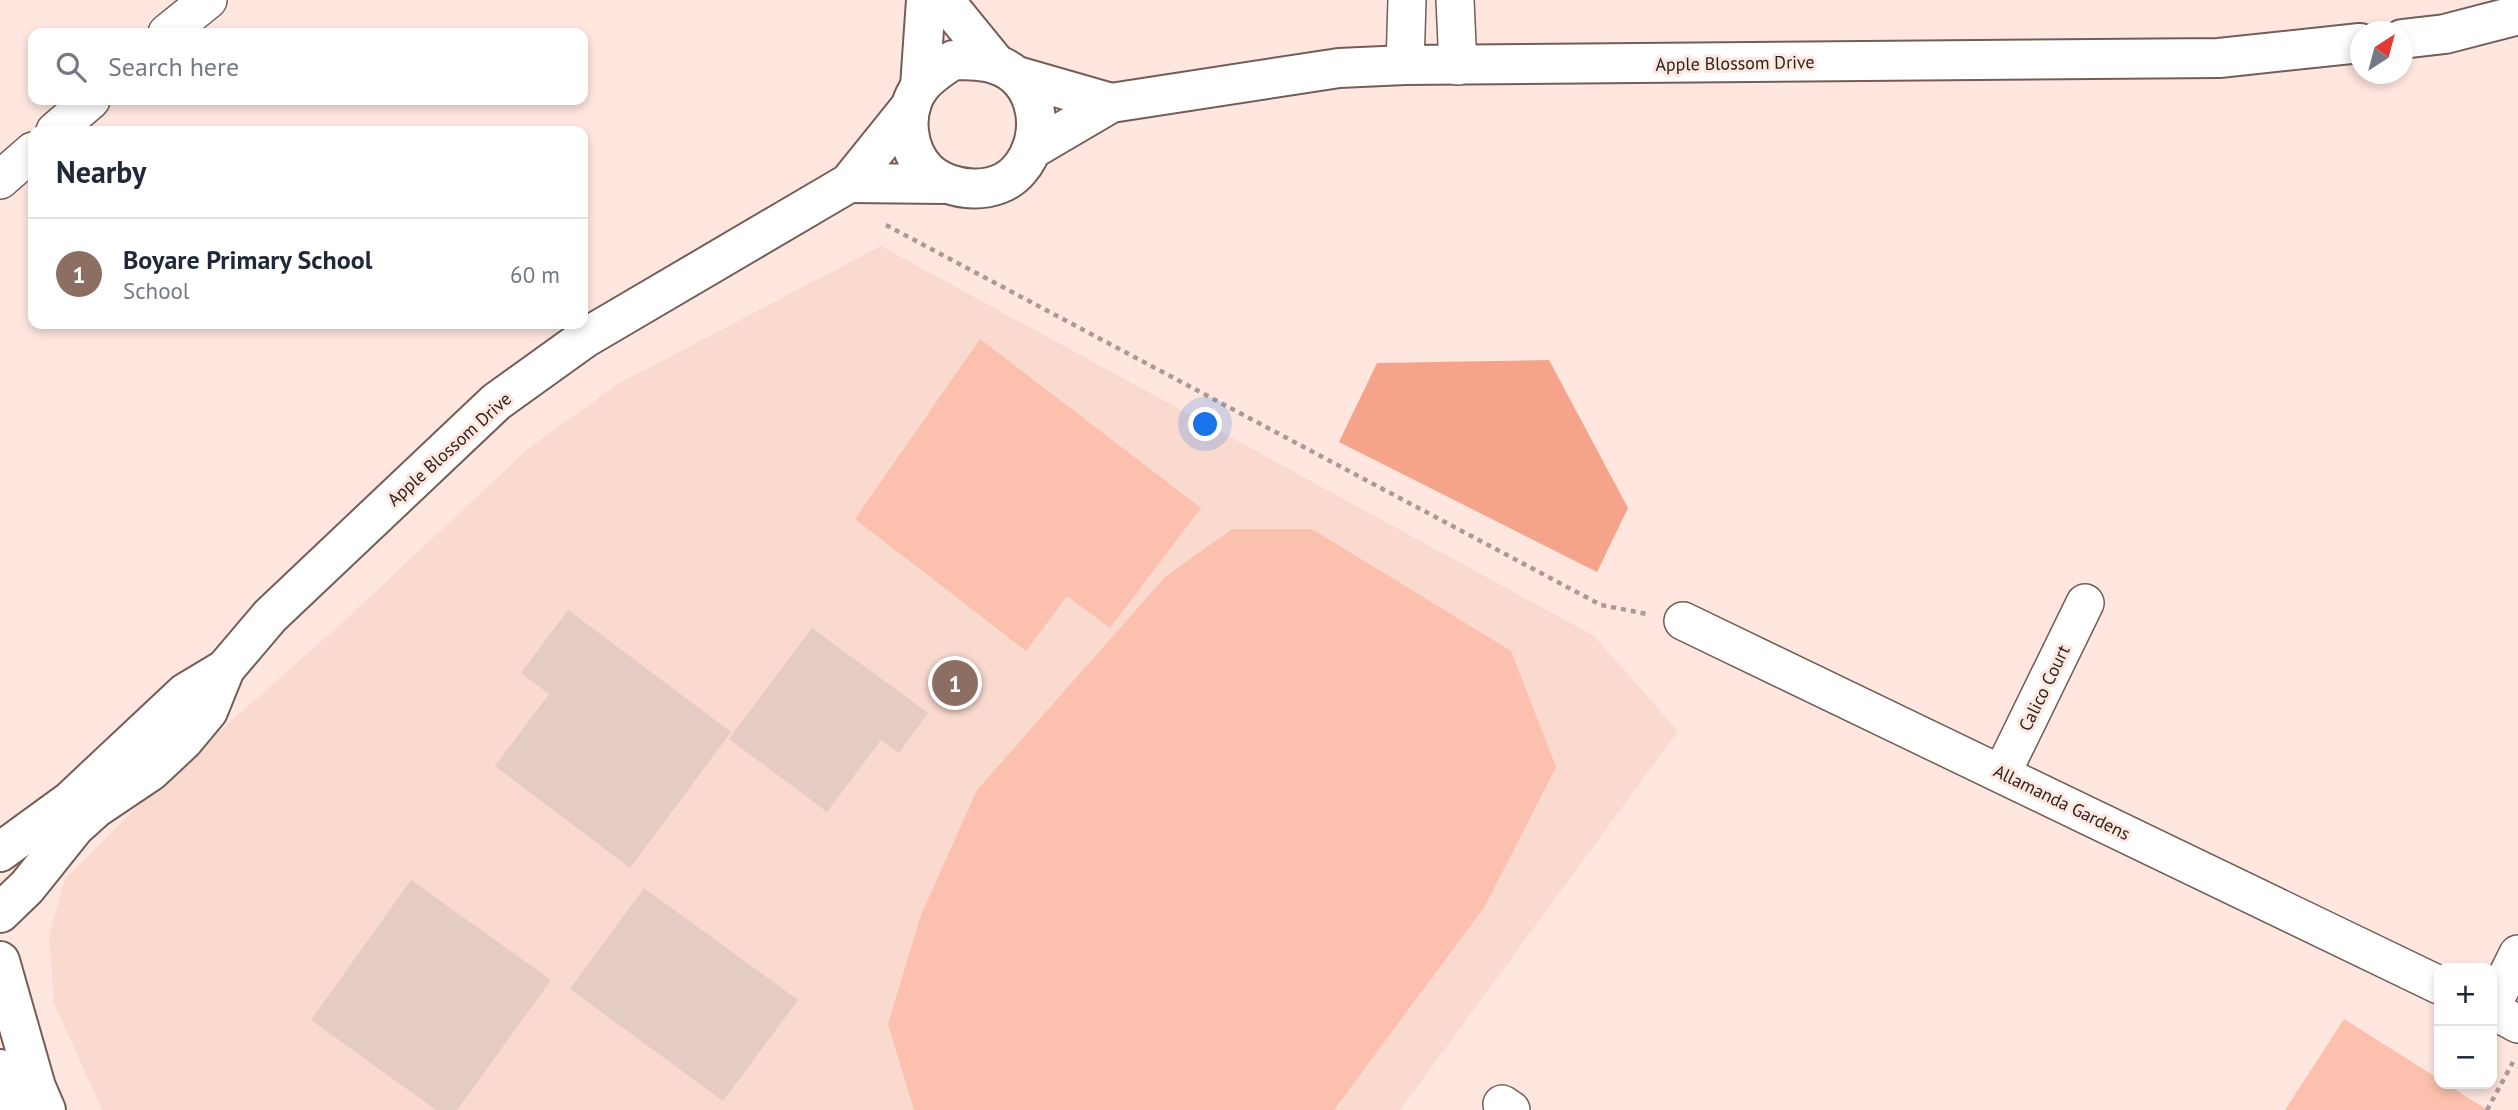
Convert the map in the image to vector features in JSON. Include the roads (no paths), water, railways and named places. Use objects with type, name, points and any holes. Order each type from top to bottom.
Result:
[{"type":"street","points":[[173,28],[208,0]]},
{"type":"street","points":[[926,0],[915,97],[908,128],[912,150],[927,171],[946,184]]},
{"type":"street","points":[[839,189],[946,184],[970,190],[997,185],[1019,172],[1038,129],[1030,95],[944,0]]},
{"type":"street","points":[[1405,65],[1407,0]]},
{"type":"street","points":[[1455,0],[1458,66]]},
{"type":"street","points":[[2413,38],[2445,34],[2518,15]]},
{"type":"street","name":"Apple Blossom Drive","points":[[1031,150],[1111,103],[1339,68],[1405,65],[2219,58],[2350,44]]},
{"type":"street","points":[[915,97],[935,72],[953,60],[977,60],[1007,71]]},
{"type":"street","name":"Apple Blossom Drive","points":[[1007,71],[1111,103]]},
{"type":"street","name":"Apple Blossom Drive","points":[[0,913],[27,887],[75,827],[96,808],[151,771],[183,741],[208,711],[225,669],[270,616],[496,402],[585,338],[839,189],[915,97]]},
{"type":"street","points":[[61,126],[85,105]]},
{"type":"street","points":[[0,180],[28,155]]},
{"type":"street","name":"Calico Court","points":[[2002,773],[2085,603]]},
{"type":"street","name":"Allamanda Gardens","points":[[1684,621],[2434,983]]},
{"type":"street","name":"Apple Blossom Drive","points":[[0,852],[70,801],[185,693],[225,669]]},
{"type":"street","points":[[2497,998],[2518,954]]},
{"type":"street","points":[[0,961],[36,1087],[46,1110]]},
{"type":"street","points":[[2497,1011],[2518,1024]]},
{"type":"street","points":[[0,1069],[20,1110]]},
{"type":"place","name":"Boyare Primary School","points":[[955,683]]}]
